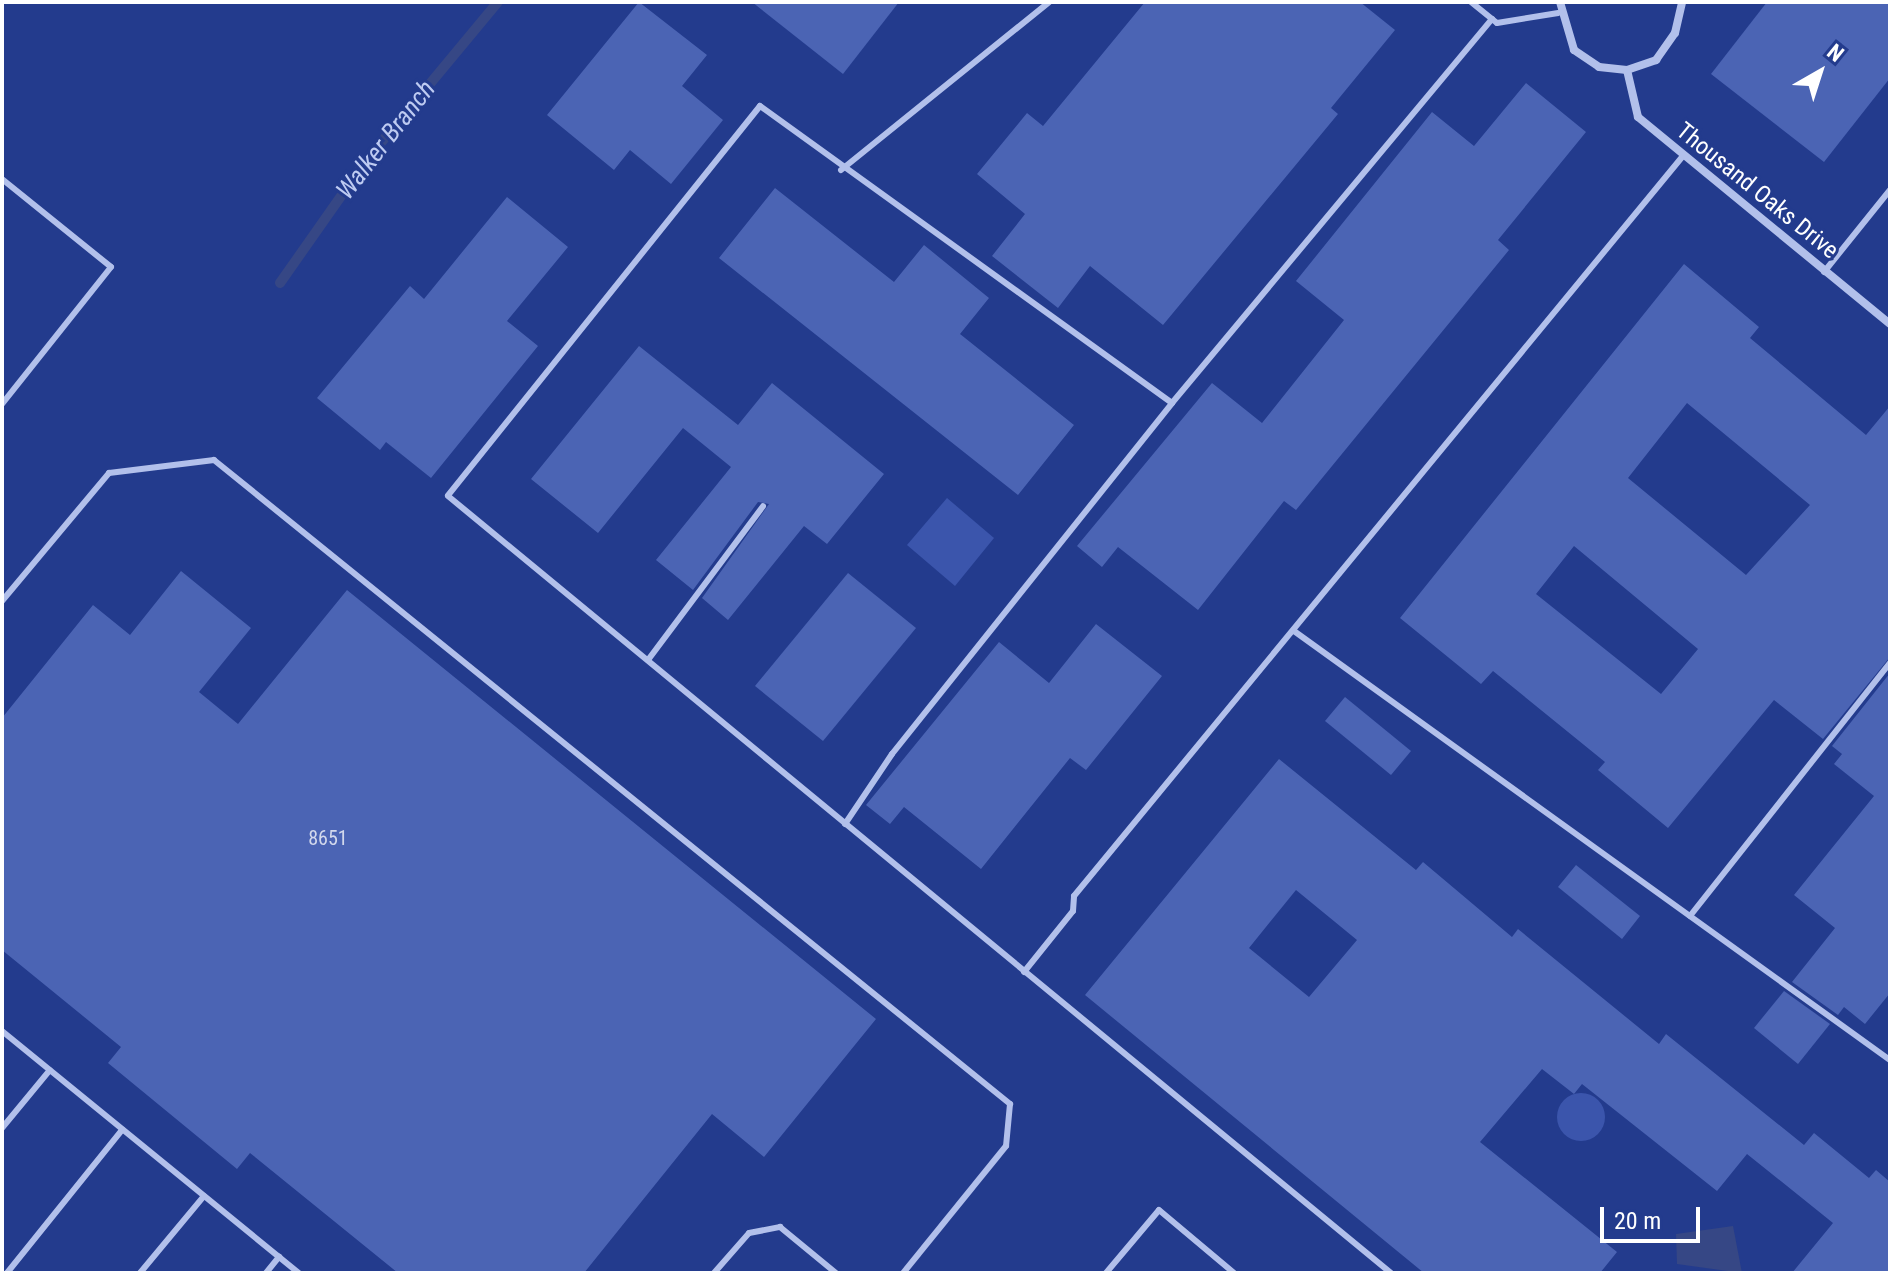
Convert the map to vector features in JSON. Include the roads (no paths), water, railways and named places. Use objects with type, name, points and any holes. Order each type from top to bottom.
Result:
[{"type":"street","points":[[1560,2],[1558,13],[1574,50],[1599,67],[1627,70],[1656,60],[1675,33],[1682,2]]},
{"type":"street","name":"Thousand Oaks Drive","points":[[1627,70],[1638,117],[1890,324]]},
{"type":"lane","points":[[841,170],[1049,2]]},
{"type":"lane","points":[[1471,2],[1492,19],[1558,13]]},
{"type":"lane","points":[[845,824],[892,754],[1172,403],[1492,19]]},
{"type":"lane","points":[[1172,403],[841,170],[760,106],[448,496],[1391,1273]]},
{"type":"lane","points":[[1024,972],[1073,911],[1074,896],[1683,156]]},
{"type":"lane","points":[[2,179],[111,267],[2,404]]},
{"type":"lane","points":[[1824,272],[1890,190]]},
{"type":"lane","points":[[2,601],[109,473],[214,460],[1010,1104],[1006,1146],[903,1273]]},
{"type":"lane","points":[[648,660],[763,506]]},
{"type":"lane","points":[[1294,631],[1890,1060]]},
{"type":"lane","points":[[1690,916],[1890,663]]},
{"type":"lane","points":[[2,1031],[299,1273]]},
{"type":"lane","points":[[2,1128],[50,1070]]},
{"type":"lane","points":[[7,1273],[122,1130]]},
{"type":"lane","points":[[140,1273],[204,1196]]},
{"type":"lane","points":[[1106,1273],[1159,1210],[1234,1273]]},
{"type":"lane","points":[[714,1273],[749,1233],[780,1227],[836,1273]]},
{"type":"lane","points":[[266,1273],[279,1257]]},
{"type":"waterway","name":"Walker Branch","points":[[280,283],[365,162],[498,2]]}]
